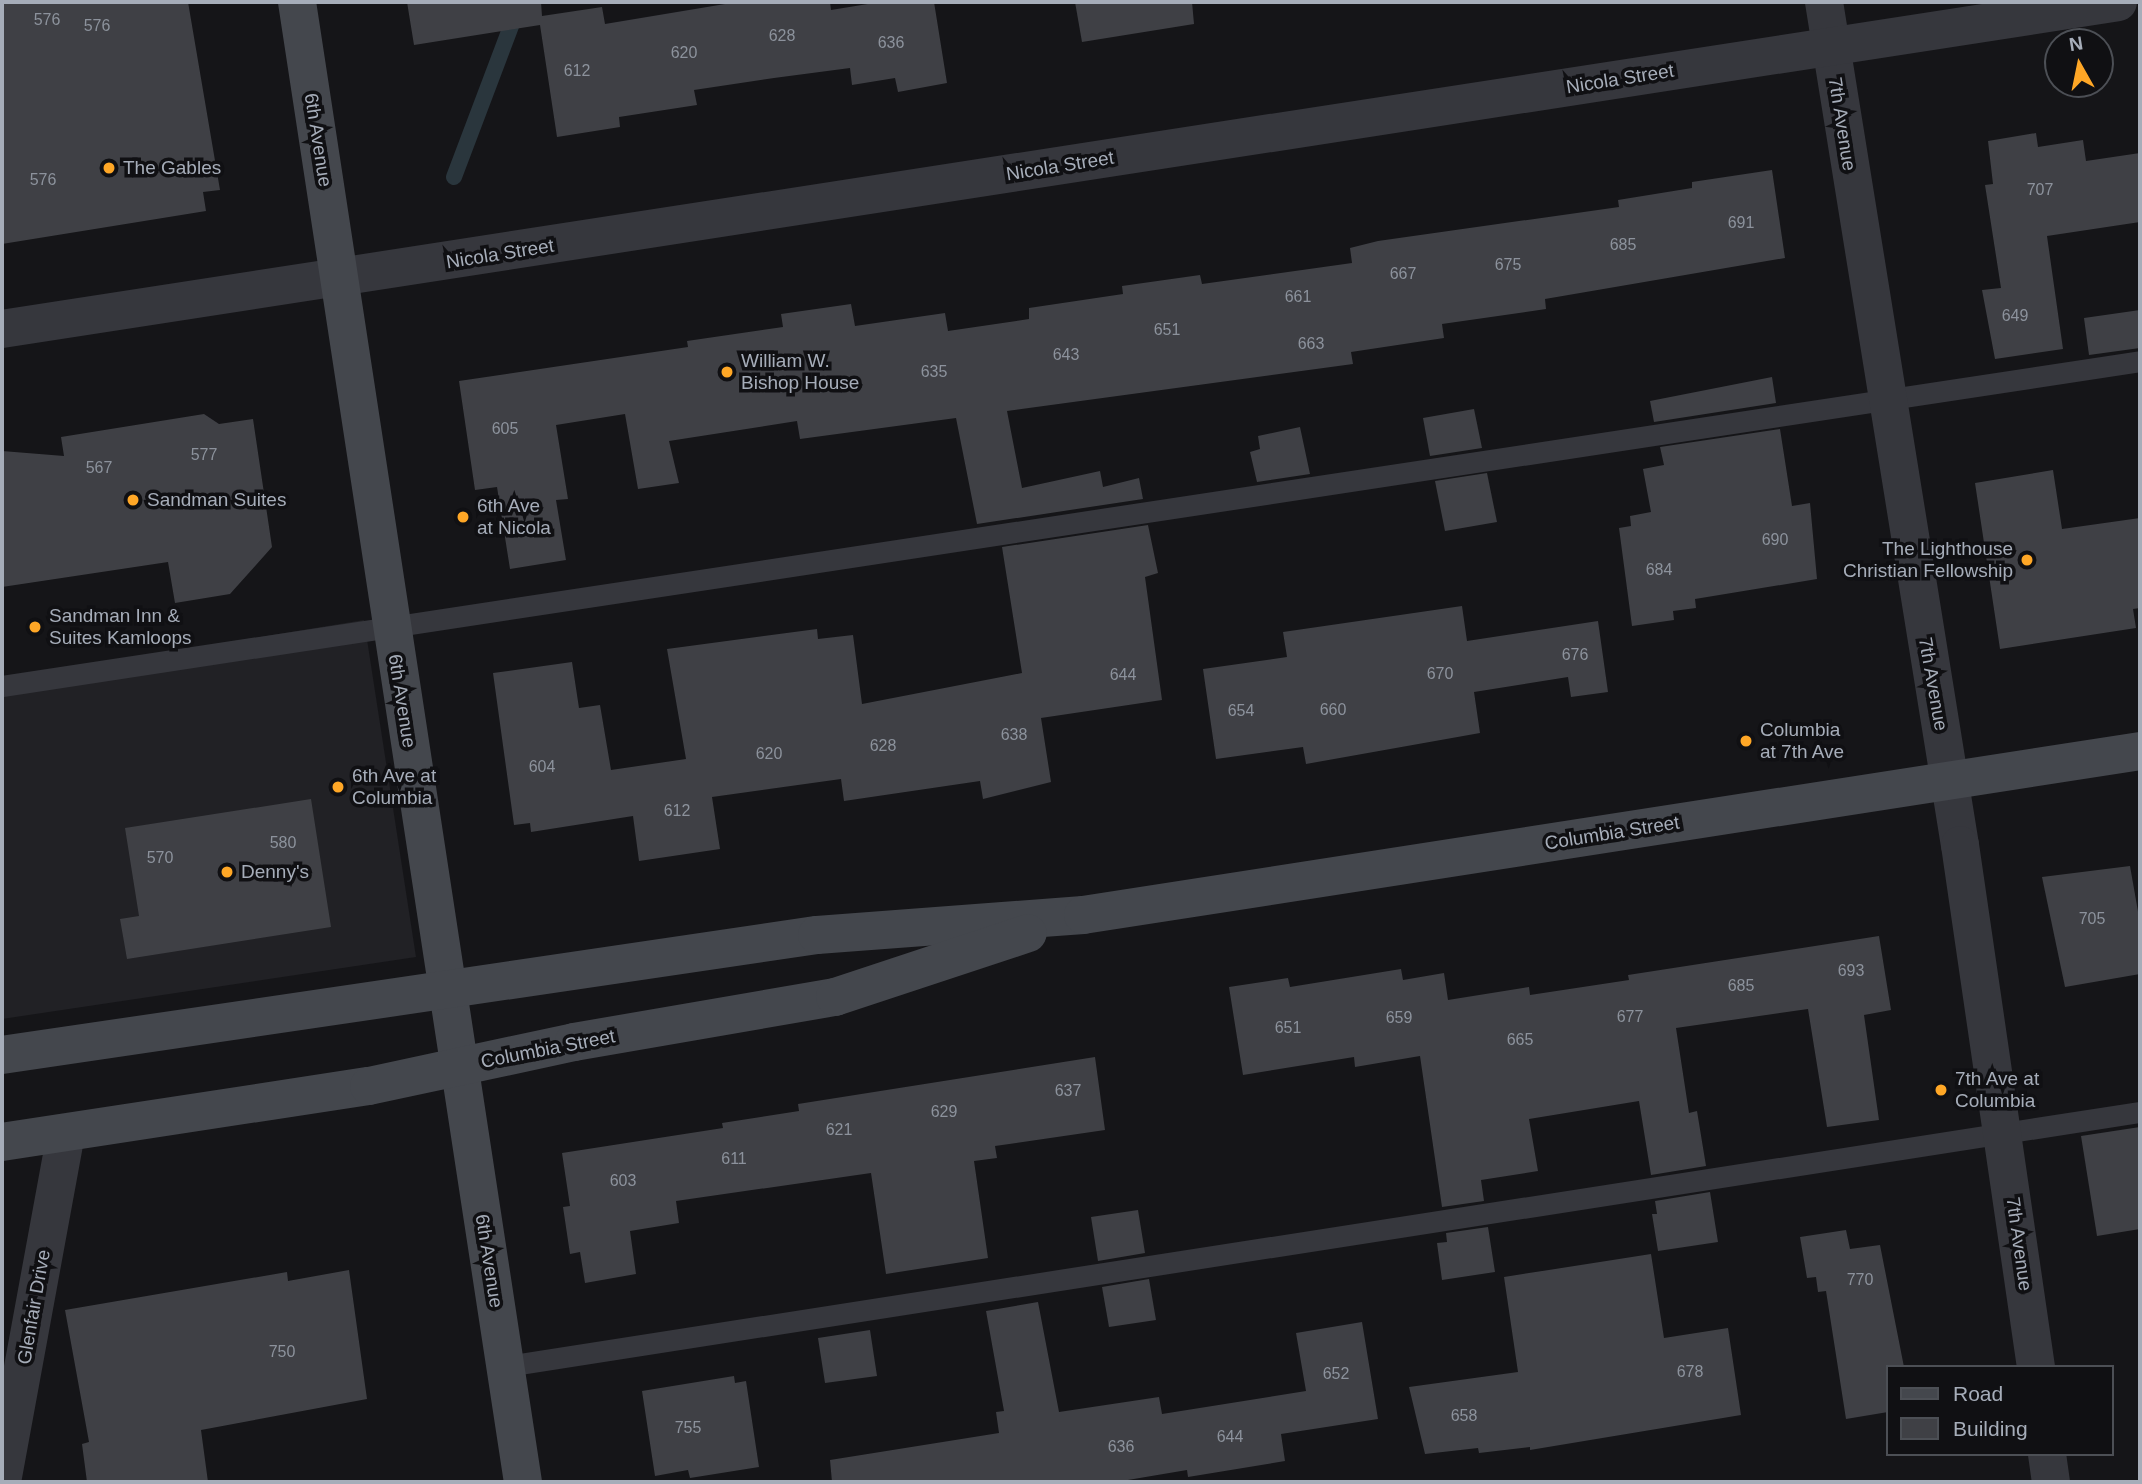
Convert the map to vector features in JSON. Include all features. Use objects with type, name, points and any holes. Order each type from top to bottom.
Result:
[{"type":"main road","name":"6th Avenue","points":[[297,2],[390,627],[523,1482]]},
{"type":"main road","name":"Columbia Street","points":[[2,1055],[817,935],[1083,915],[2140,751]]},
{"type":"main road","name":"Columbia Street","points":[[2,1142],[369,1086],[459,1066],[835,997],[1083,915]]},
{"type":"street","name":"7th Avenue","points":[[1824,2],[1885,400],[1950,780],[2005,1133],[2036,1365]]},
{"type":"street","name":"Nicola Street","points":[[2,329],[2118,2]]},
{"type":"street","name":"Glenfair Drive","points":[[2,1482],[66,1133]]},
{"type":"street","points":[[2047,1456],[2051,1482]]},
{"type":"lane","points":[[2,687],[2140,360]]},
{"type":"lane","points":[[506,1366],[2140,1112]]},
{"type":"shaded area","points":[[364,620],[416,957],[2,1019],[2,679]]},
{"type":"building","points":[[2,2],[188,2],[220,190],[203,192],[206,211],[2,244]]},
{"type":"building","points":[[407,2],[541,2],[542,16],[602,7],[605,24],[737,2],[830,2],[831,10],[880,2],[934,2],[947,83],[898,92],[895,78],[852,85],[850,68],[774,78],[694,90],[697,105],[619,117],[620,127],[557,137],[540,25],[414,45]]},
{"type":"building","points":[[1075,2],[1192,2],[1194,24],[1082,42]]},
{"type":"building","points":[[2036,133],[2038,147],[2083,140],[2086,161],[2140,153],[2140,222],[2047,236],[2063,349],[1995,359],[1982,290],[2001,288],[1985,185],[1993,184],[1988,141]]},
{"type":"building","points":[[1772,170],[1785,258],[1545,299],[1546,309],[1442,324],[1444,338],[1351,352],[1353,364],[1007,411],[1022,488],[1100,471],[1103,487],[1139,478],[1143,499],[977,524],[956,418],[800,439],[797,421],[669,441],[679,483],[638,489],[625,414],[556,425],[568,499],[556,500],[566,560],[510,569],[497,487],[475,490],[459,381],[688,347],[687,341],[783,327],[781,314],[851,304],[855,326],[945,313],[948,331],[1029,319],[1029,308],[1123,294],[1122,286],[1200,275],[1202,284],[1352,263],[1350,248],[1378,241],[1619,207],[1618,200],[1692,188],[1692,182]]},
{"type":"building","points":[[2140,310],[2140,348],[2089,355],[2084,318]]},
{"type":"building","points":[[1772,377],[1776,403],[1654,422],[1650,401]]},
{"type":"building","points":[[1474,409],[1482,448],[1430,456],[1423,418]]},
{"type":"building","name":"Sandman Suites","points":[[204,414],[219,424],[253,419],[272,547],[230,594],[175,603],[168,562],[2,587],[2,451],[64,456],[61,437]]},
{"type":"building","points":[[1300,427],[1310,474],[1257,482],[1250,452],[1260,449],[1258,436]]},
{"type":"building","points":[[1780,429],[1792,506],[1810,503],[1817,579],[1695,599],[1696,608],[1673,611],[1674,620],[1632,626],[1619,528],[1631,526],[1630,516],[1651,512],[1643,469],[1664,465],[1660,447]]},
{"type":"building","name":"The Lighthouse Christian Fellowship","points":[[2053,470],[2062,529],[2140,518],[2140,608],[2133,609],[2136,628],[2000,649],[1975,483]]},
{"type":"building","points":[[1487,473],[1497,522],[1445,531],[1435,481]]},
{"type":"building","points":[[1148,525],[1158,573],[1145,577],[1162,700],[1041,718],[1051,782],[983,799],[980,781],[844,801],[841,779],[712,797],[720,849],[639,861],[633,816],[531,832],[530,823],[514,825],[493,673],[572,662],[579,708],[600,705],[611,770],[686,759],[667,649],[817,629],[818,639],[853,635],[862,704],[1022,673],[1002,547]]},
{"type":"building","points":[[1462,606],[1467,641],[1598,621],[1608,692],[1571,697],[1568,677],[1474,692],[1480,733],[1306,764],[1303,747],[1216,759],[1203,669],[1287,657],[1283,632]]},
{"type":"building","name":"Denny's","points":[[311,799],[331,927],[127,959],[120,919],[139,916],[125,828]]},
{"type":"building","points":[[2130,866],[2140,923],[2140,974],[2065,987],[2042,877]]},
{"type":"building","points":[[1879,936],[1891,1010],[1864,1015],[1879,1120],[1827,1127],[1808,1009],[1676,1028],[1689,1113],[1697,1111],[1706,1166],[1651,1175],[1639,1101],[1529,1119],[1538,1171],[1481,1180],[1484,1201],[1442,1207],[1420,1056],[1355,1067],[1354,1057],[1243,1075],[1229,987],[1288,978],[1290,987],[1401,969],[1403,980],[1444,973],[1448,1000],[1529,987],[1530,995],[1629,980],[1628,975]]},
{"type":"building","points":[[1095,1057],[1105,1130],[995,1146],[997,1158],[974,1161],[988,1258],[886,1274],[871,1173],[676,1201],[679,1223],[630,1231],[636,1274],[585,1283],[580,1252],[570,1254],[563,1207],[570,1206],[562,1153],[723,1128],[722,1123],[799,1111],[798,1104]]},
{"type":"building","points":[[2140,1127],[2140,1229],[2097,1236],[2081,1136]]},
{"type":"building","points":[[1710,1192],[1718,1242],[1658,1251],[1652,1214],[1657,1214],[1655,1201]]},
{"type":"building","points":[[1138,1210],[1145,1253],[1098,1261],[1091,1217]]},
{"type":"building","points":[[1488,1227],[1495,1272],[1442,1280],[1437,1243],[1447,1242],[1446,1233]]},
{"type":"building","points":[[1846,1230],[1850,1249],[1880,1245],[1904,1365],[1886,1365],[1886,1412],[1846,1419],[1826,1291],[1818,1292],[1816,1277],[1807,1278],[1800,1237]]},
{"type":"building","points":[[1651,1254],[1664,1338],[1728,1328],[1741,1415],[1530,1450],[1530,1447],[1479,1453],[1478,1448],[1425,1454],[1409,1387],[1518,1372],[1504,1277]]},
{"type":"building","points":[[349,1270],[367,1399],[201,1430],[208,1482],[87,1482],[82,1444],[89,1442],[65,1310],[287,1272],[288,1281]]},
{"type":"building","points":[[1149,1279],[1156,1320],[1109,1327],[1102,1287]]},
{"type":"building","points":[[1038,1302],[1059,1412],[1159,1397],[1162,1414],[1306,1391],[1296,1333],[1362,1322],[1378,1419],[1281,1434],[1285,1461],[1188,1477],[1187,1470],[1116,1482],[832,1482],[830,1460],[999,1433],[996,1412],[1004,1411],[986,1311]]},
{"type":"building","points":[[870,1330],[877,1376],[825,1383],[818,1338]]},
{"type":"building","points":[[734,1376],[735,1383],[746,1381],[759,1467],[690,1478],[688,1470],[655,1476],[642,1391]]},
{"type":"waterway","points":[[454,177],[520,2]]},
{"type":"place","name":"The Gables","points":[[109,168]]},
{"type":"place","name":"William W. Bishop House","points":[[727,372]]},
{"type":"place","name":"Sandman Suites","points":[[133,500]]},
{"type":"place","name":"6th Ave at Nicola","points":[[463,517]]},
{"type":"place","name":"The Lighthouse Christian Fellowship","points":[[2027,560]]},
{"type":"place","name":"Sandman Inn & Suites Kamloops","points":[[35,627]]},
{"type":"place","name":"Columbia at 7th Ave","points":[[1746,741]]},
{"type":"place","name":"6th Ave at Columbia","points":[[338,787]]},
{"type":"place","name":"Denny's","points":[[227,872]]},
{"type":"place","name":"7th Ave at Columbia","points":[[1941,1090]]}]
